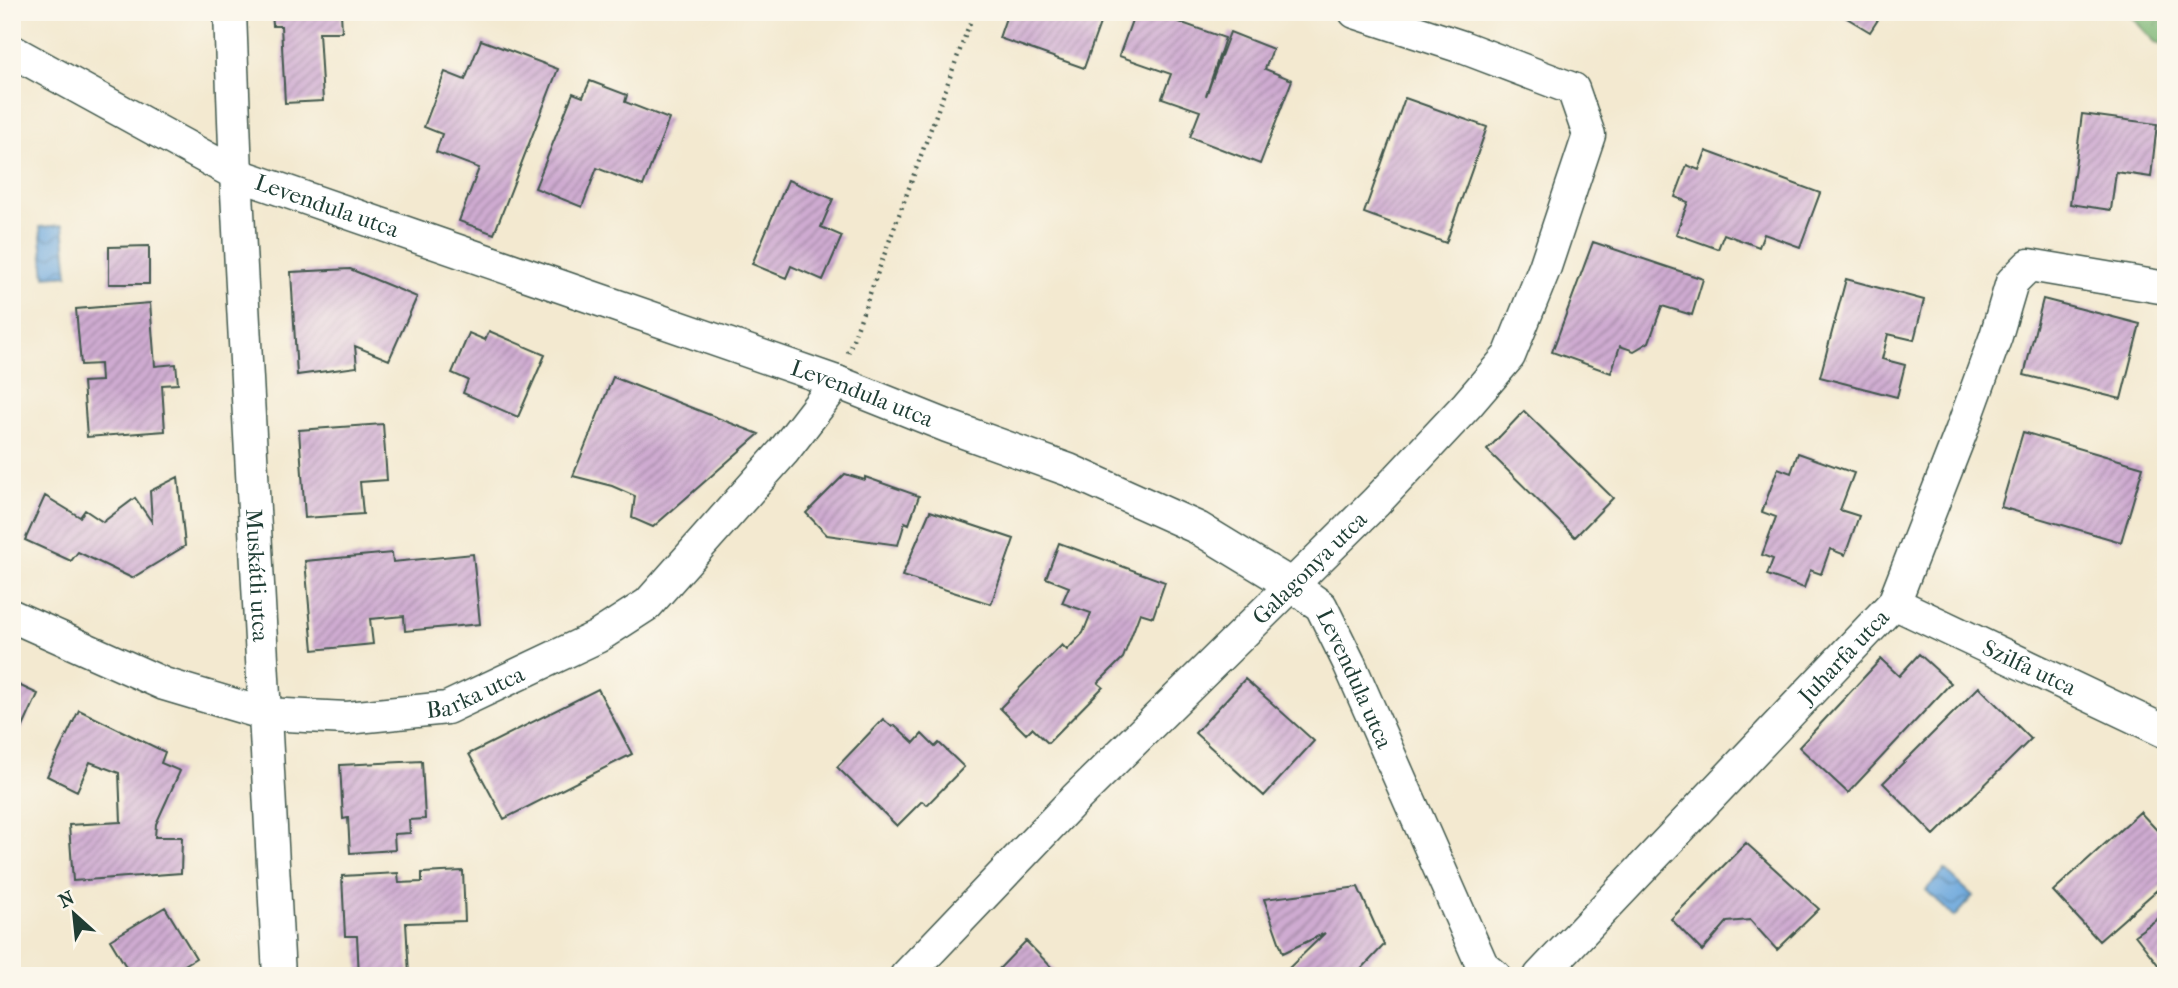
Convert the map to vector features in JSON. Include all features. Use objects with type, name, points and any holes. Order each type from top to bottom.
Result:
[{"type":"street","name":"Muskátli utca","points":[[230,12],[236,174],[279,976]]},
{"type":"street","name":"Galagonya utca","points":[[906,976],[1074,799],[1376,502],[1509,356],[1553,244],[1588,135],[1573,89],[1465,48],[1355,12]]},
{"type":"street","name":"Levendula utca","points":[[12,51],[236,174],[837,383],[1069,470],[1198,528],[1290,584],[1321,606],[1355,676],[1482,965],[1495,976]]},
{"type":"street","name":"Juharfa utca","points":[[1540,976],[1894,603],[1966,420],[2012,282],[2029,265],[2166,288]]},
{"type":"street","name":"Barka utca","points":[[12,616],[164,684],[265,714],[347,718],[447,708],[597,637],[648,604],[783,452],[837,383]]},
{"type":"street","name":"Szilfa utca","points":[[1894,603],[2166,732]]},
{"type":"path","points":[[837,383],[974,12]]},
{"type":"green space","points":[[2127,12],[2166,12],[2166,45],[2155,42]]},
{"type":"water","points":[[63,225],[68,275],[45,277],[40,227]]},
{"type":"water","points":[[1945,870],[1973,896],[1954,917],[1926,890]]},
{"type":"building","points":[[272,12],[341,12],[342,32],[319,32],[323,101],[285,103],[281,26],[273,26]]},
{"type":"building","points":[[1008,12],[1104,12],[1084,68],[999,38]]},
{"type":"building","points":[[1135,12],[1151,12],[1225,38],[1206,96],[1230,32],[1273,49],[1265,69],[1292,80],[1260,164],[1190,137],[1200,111],[1162,98],[1171,74],[1119,56]]},
{"type":"building","points":[[1837,12],[1883,12],[1870,32]]},
{"type":"building","points":[[481,40],[558,69],[494,234],[459,221],[479,168],[436,152],[442,134],[424,127],[445,72],[465,80]]},
{"type":"building","points":[[590,81],[627,95],[625,102],[669,119],[643,186],[597,168],[582,207],[535,188],[573,93],[583,97]]},
{"type":"building","points":[[1405,98],[1487,127],[1446,243],[1364,213]]},
{"type":"building","points":[[2082,114],[2157,124],[2151,177],[2116,172],[2111,210],[2070,204]]},
{"type":"building","points":[[1706,151],[1820,193],[1800,247],[1764,234],[1759,247],[1724,234],[1718,249],[1676,234],[1688,202],[1675,197],[1687,165],[1699,170]]},
{"type":"building","points":[[788,180],[833,199],[821,227],[842,236],[823,280],[791,266],[786,278],[752,264]]},
{"type":"building","points":[[1593,242],[1703,279],[1692,315],[1662,306],[1649,342],[1634,351],[1620,346],[1611,373],[1552,352]]},
{"type":"building","points":[[149,246],[149,284],[109,284],[109,247]]},
{"type":"building","points":[[350,269],[417,297],[389,360],[355,346],[357,367],[297,375],[291,272]]},
{"type":"building","points":[[1846,279],[1924,300],[1914,340],[1888,334],[1882,359],[1905,365],[1897,397],[1820,377]]},
{"type":"building","points":[[2043,299],[2140,324],[2121,399],[2024,375]]},
{"type":"building","points":[[150,303],[155,366],[176,364],[178,384],[162,385],[165,431],[87,437],[83,382],[101,381],[100,364],[81,365],[76,309]]},
{"type":"building","points":[[489,331],[545,355],[518,417],[463,393],[468,380],[452,373],[469,333],[485,340]]},
{"type":"building","points":[[613,377],[759,434],[653,527],[632,518],[635,496],[612,486],[573,476]]},
{"type":"building","points":[[1524,411],[1613,498],[1575,537],[1487,450]]},
{"type":"building","points":[[383,424],[387,480],[360,482],[363,514],[305,518],[299,430]]},
{"type":"building","points":[[2023,432],[2143,467],[2121,542],[2001,507]]},
{"type":"building","points":[[1798,453],[1854,473],[1840,510],[1859,516],[1845,555],[1830,549],[1821,574],[1810,570],[1804,588],[1767,575],[1773,559],[1762,555],[1776,517],[1762,512],[1778,468],[1791,473]]},
{"type":"building","points":[[845,474],[865,480],[865,477],[919,496],[909,524],[905,522],[898,545],[827,535],[806,513]]},
{"type":"building","points":[[178,477],[185,546],[132,578],[78,552],[71,561],[25,540],[45,496],[80,517],[85,510],[103,522],[135,498],[152,522],[150,491]]},
{"type":"building","points":[[930,511],[1014,539],[991,604],[902,576]]},
{"type":"building","points":[[1059,543],[1165,582],[1153,617],[1140,613],[1123,658],[1098,683],[1103,687],[1048,743],[1032,728],[1026,734],[1000,708],[1062,645],[1067,650],[1083,633],[1091,613],[1062,603],[1069,587],[1046,578]]},
{"type":"building","points":[[392,553],[393,562],[473,554],[480,624],[405,631],[404,616],[370,619],[373,644],[313,650],[305,561]]},
{"type":"building","points":[[1919,654],[1951,683],[1848,793],[1799,747],[1881,659],[1899,676]]},
{"type":"building","points":[[1245,679],[1314,741],[1264,796],[1195,733]]},
{"type":"building","points":[[12,682],[38,694],[17,740],[12,737]]},
{"type":"building","points":[[1979,687],[2031,739],[1934,835],[1883,783]]},
{"type":"building","points":[[598,689],[632,754],[504,819],[469,754]]},
{"type":"building","points":[[79,710],[165,752],[161,763],[180,771],[156,824],[155,837],[182,837],[181,873],[73,881],[69,825],[121,822],[119,773],[90,762],[77,791],[47,776]]},
{"type":"building","points":[[883,719],[892,727],[895,725],[914,743],[922,734],[935,747],[939,743],[964,767],[927,805],[922,801],[897,826],[837,767]]},
{"type":"building","points":[[422,761],[425,819],[409,820],[410,833],[394,834],[395,850],[350,853],[348,818],[343,819],[340,765]]},
{"type":"building","points":[[2140,812],[2166,840],[2166,882],[2099,941],[2053,891]]},
{"type":"building","points":[[1746,843],[1819,909],[1777,950],[1750,920],[1727,922],[1702,951],[1671,919]]},
{"type":"building","points":[[463,871],[465,921],[406,923],[409,974],[359,976],[357,936],[345,936],[342,876],[398,873],[399,883],[422,882],[422,873]]},
{"type":"building","points":[[1358,887],[1384,945],[1355,976],[1295,976],[1288,969],[1325,933],[1283,953],[1264,899]]},
{"type":"building","points":[[165,907],[196,958],[167,976],[118,976],[128,970],[110,940]]},
{"type":"building","points":[[2166,913],[2166,975],[2135,935]]},
{"type":"building","points":[[1026,941],[1060,976],[1006,976],[999,969]]}]
